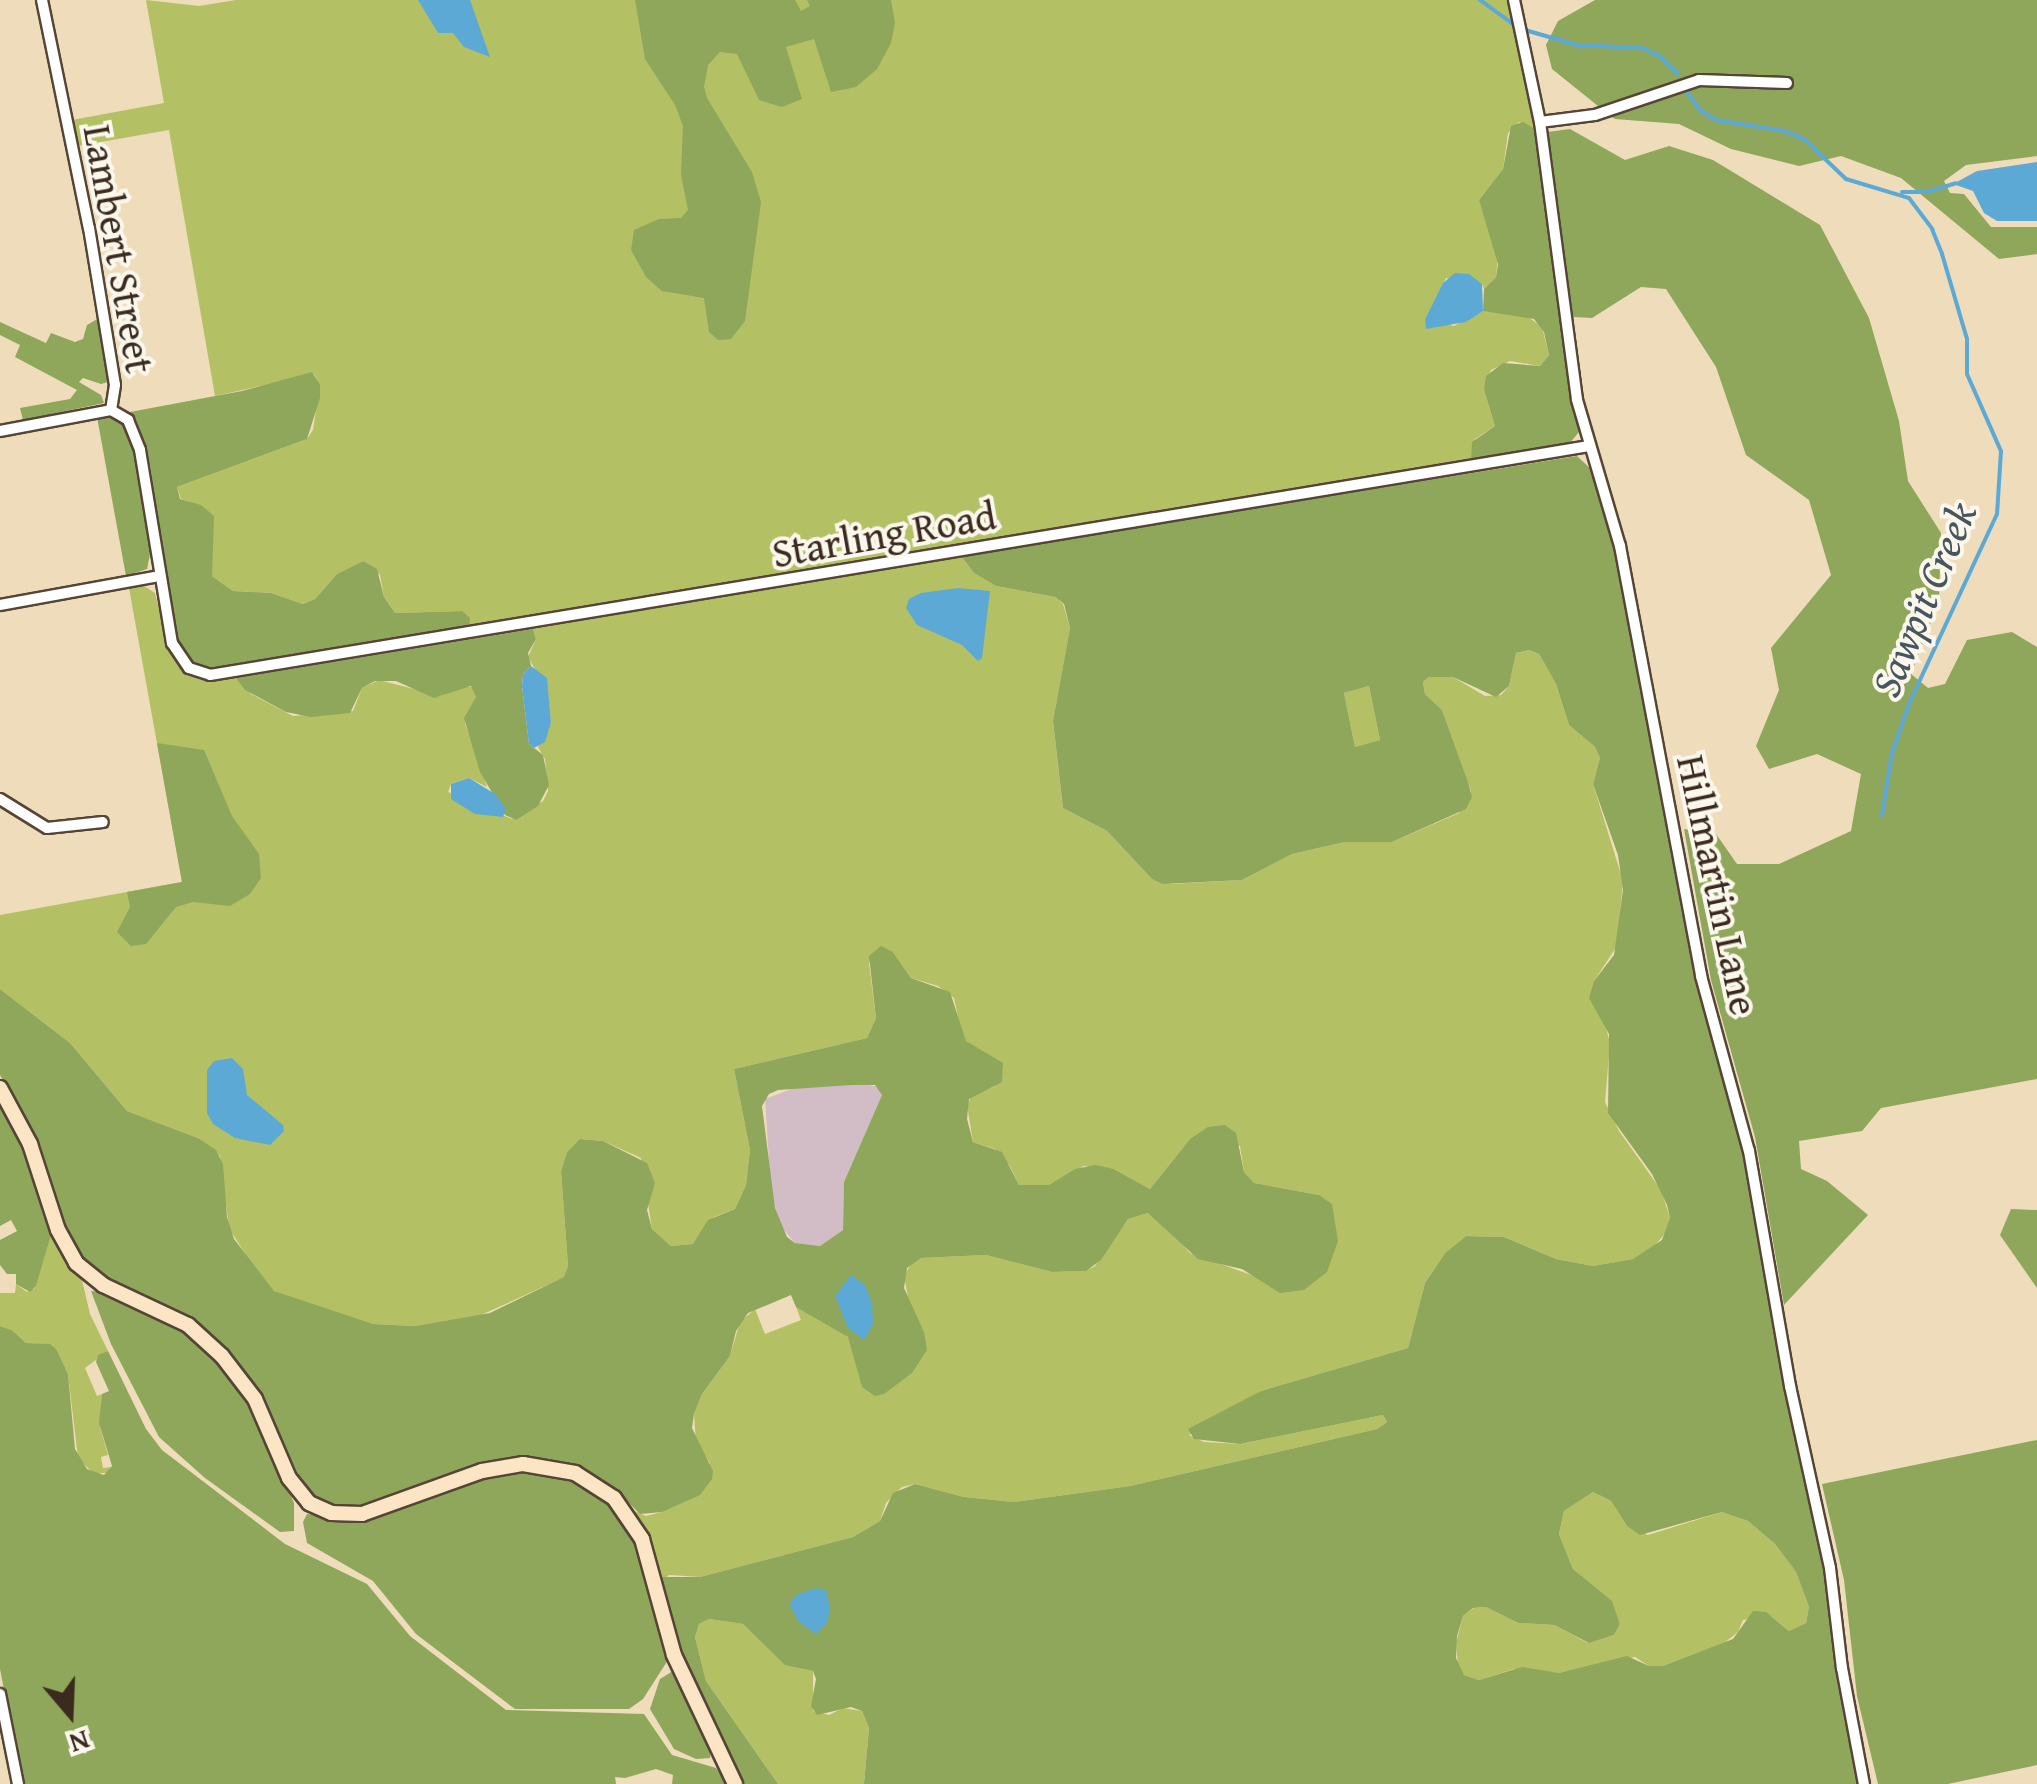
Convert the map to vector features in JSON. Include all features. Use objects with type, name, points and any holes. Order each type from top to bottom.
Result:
[{"type":"street","name":"Lambert Street","points":[[42,0],[103,310],[115,386],[111,410],[128,420],[140,450],[170,636],[190,668]]},
{"type":"street","name":"Hillmartin Lane","points":[[1514,0],[1540,122],[1573,375],[1589,446],[1623,560],[1701,976],[1750,1151],[1790,1386],[1830,1568],[1842,1668],[1864,1784]]},
{"type":"street","points":[[1540,122],[1596,115],[1698,80],[1787,84]]},
{"type":"street","points":[[0,430],[111,410]]},
{"type":"street","name":"Starling Road","points":[[190,668],[210,675],[230,674],[1589,446]]},
{"type":"street","points":[[0,604],[159,576]]},
{"type":"street","points":[[0,799],[47,828],[102,822]]},
{"type":"street","points":[[0,1088],[30,1144],[58,1230],[76,1263],[103,1284],[188,1325],[222,1356],[255,1399],[289,1478],[309,1503],[331,1513],[362,1514],[482,1471],[523,1464],[574,1473],[614,1498],[642,1539],[674,1655],[735,1784]]},
{"type":"street","points":[[0,1694],[18,1784]]},
{"type":"shaded area","points":[[864,1084],[879,1087],[882,1095],[844,1182],[843,1230],[820,1246],[795,1243],[780,1225],[771,1192],[765,1099],[794,1088]]},
{"type":"green space","points":[[146,0],[199,6],[236,0],[1511,0],[1538,131],[1519,122],[1508,133],[1503,169],[1479,200],[1498,254],[1496,277],[1484,289],[1482,284],[1446,278],[1425,319],[1454,326],[1483,311],[1527,316],[1542,327],[1549,355],[1540,366],[1510,361],[1491,370],[1484,390],[1495,426],[1475,439],[1471,463],[468,629],[461,611],[395,613],[384,597],[380,575],[363,561],[337,574],[315,599],[303,604],[271,593],[233,591],[212,576],[191,502],[181,499],[177,487],[307,439],[313,430],[320,384],[314,374],[215,396],[169,130],[78,146],[72,120],[164,103]]},
{"type":"green space","points":[[635,0],[795,0],[801,11],[810,6],[807,0],[891,0],[895,23],[891,43],[877,69],[856,87],[831,92],[814,39],[786,47],[802,99],[782,107],[759,100],[737,54],[720,52],[708,65],[704,87],[707,98],[752,172],[761,202],[745,321],[731,339],[718,340],[709,332],[704,298],[662,291],[646,277],[631,250],[634,230],[659,219],[681,218],[688,210],[681,175],[683,126],[675,105],[645,59]]},
{"type":"green space","points":[[1595,0],[2037,0],[2037,156],[1966,165],[1944,181],[1950,193],[1964,194],[1991,227],[2037,227],[2037,254],[1999,259],[1901,178],[1841,156],[1799,166],[1731,149],[1679,124],[1615,119],[1609,115],[1691,85],[1789,80],[1692,78],[1603,110],[1552,69],[1546,45],[1558,21]]},
{"type":"green space","points":[[1523,122],[1538,131],[1579,432],[1568,445],[1471,463],[1472,442],[1495,426],[1484,390],[1486,376],[1503,363],[1540,366],[1549,355],[1544,332],[1534,319],[1483,311],[1484,289],[1496,277],[1498,264],[1479,200],[1503,169],[1511,126]]},
{"type":"green space","points":[[1570,129],[1625,160],[1669,146],[1713,160],[1820,225],[1869,318],[1899,421],[1908,481],[1941,533],[1939,601],[1911,674],[1928,688],[1945,684],[1967,640],[2012,632],[2037,647],[2037,1079],[1881,1108],[1862,1131],[1799,1141],[1801,1169],[1827,1181],[1868,1215],[1784,1305],[1755,1137],[1711,980],[1684,829],[1716,834],[1737,864],[1779,864],[1851,831],[1861,774],[1817,754],[1769,769],[1756,746],[1779,690],[1771,648],[1831,575],[1809,500],[1746,455],[1716,367],[1666,289],[1641,287],[1592,318],[1573,317],[1548,132]]},
{"type":"green space","points":[[99,318],[108,382],[101,384],[83,378],[79,382],[101,395],[104,403],[23,420],[20,408],[70,399],[77,390],[15,357],[20,345],[0,335],[0,322],[46,343],[51,333],[75,342],[83,339],[87,325]]},
{"type":"green space","points":[[312,372],[320,384],[320,398],[307,439],[177,487],[180,499],[201,505],[214,516],[212,576],[233,591],[271,593],[303,604],[315,599],[337,574],[363,561],[377,569],[384,597],[395,613],[462,611],[470,618],[469,627],[216,670],[199,666],[186,656],[175,637],[150,465],[130,412],[242,391]]},
{"type":"green space","points":[[112,416],[123,423],[132,441],[145,496],[151,549],[147,569],[126,576],[97,417]]},
{"type":"green space","points":[[1577,456],[1594,472],[1613,534],[1696,981],[1742,1142],[1771,1316],[1827,1578],[1837,1679],[1859,1784],[864,1784],[869,1728],[862,1711],[851,1707],[817,1715],[811,1706],[816,1679],[813,1671],[785,1665],[743,1624],[709,1619],[699,1624],[695,1637],[706,1681],[778,1784],[742,1784],[680,1655],[662,1577],[700,1577],[853,1537],[880,1521],[893,1493],[915,1484],[964,1497],[1014,1502],[1130,1486],[1377,1429],[1387,1422],[1383,1415],[1240,1444],[1194,1439],[1188,1429],[1261,1391],[1408,1348],[1425,1283],[1445,1253],[1466,1236],[1504,1237],[1556,1259],[1593,1266],[1633,1259],[1662,1240],[1670,1218],[1652,1174],[1608,1113],[1609,1034],[1589,998],[1594,981],[1614,955],[1623,890],[1618,855],[1593,784],[1600,758],[1595,747],[1569,725],[1556,684],[1539,654],[1529,650],[1516,653],[1509,686],[1496,697],[1453,677],[1429,677],[1423,682],[1425,694],[1442,710],[1468,782],[1472,797],[1466,809],[1392,842],[1345,842],[1292,854],[1242,880],[1163,884],[1152,879],[1107,831],[1063,808],[1053,721],[1070,628],[1064,604],[1055,597],[996,586],[974,573],[961,556]],"holes":[[[1369,686],[1380,740],[1355,747],[1344,693]],[[1593,1492],[1611,1501],[1627,1526],[1640,1535],[1722,1512],[1748,1521],[1775,1544],[1796,1572],[1809,1607],[1806,1623],[1789,1631],[1766,1612],[1753,1611],[1733,1639],[1663,1666],[1649,1666],[1627,1656],[1559,1673],[1522,1667],[1479,1680],[1464,1675],[1456,1658],[1457,1636],[1463,1616],[1473,1608],[1486,1607],[1518,1623],[1554,1625],[1589,1643],[1614,1635],[1620,1624],[1612,1601],[1573,1569],[1559,1534],[1564,1511]]]},
{"type":"green space","points":[[961,556],[974,573],[996,586],[1055,597],[1063,604],[1070,628],[1053,722],[1063,808],[1107,831],[1152,879],[1171,884],[1242,880],[1292,854],[1345,842],[1392,842],[1459,813],[1471,791],[1442,710],[1425,694],[1423,682],[1429,677],[1453,677],[1485,696],[1501,695],[1509,686],[1516,653],[1529,650],[1539,654],[1556,684],[1569,725],[1595,747],[1600,758],[1593,784],[1623,881],[1617,946],[1594,981],[1610,1043],[1605,1102],[1619,1131],[1661,1190],[1670,1218],[1668,1230],[1652,1249],[1633,1259],[1593,1266],[1556,1259],[1504,1237],[1466,1236],[1445,1253],[1425,1283],[1408,1348],[1261,1391],[1189,1435],[1204,1442],[1240,1444],[1383,1415],[1387,1422],[1377,1429],[1130,1486],[1014,1502],[964,1497],[915,1484],[902,1487],[886,1503],[880,1521],[853,1537],[700,1577],[669,1575],[660,1583],[651,1544],[635,1511],[646,1516],[662,1512],[710,1463],[696,1442],[694,1414],[702,1394],[730,1356],[740,1322],[755,1309],[765,1334],[801,1320],[796,1307],[841,1330],[853,1343],[862,1387],[924,1332],[909,1303],[904,1276],[912,1262],[921,1258],[986,1255],[1052,1272],[1085,1271],[1095,1266],[1128,1219],[1148,1213],[1162,1221],[1190,1253],[1254,1276],[1319,1195],[1254,1183],[1244,1172],[1240,1146],[1190,1139],[1150,1189],[1114,1169],[1084,1166],[1049,1185],[1019,1185],[1010,1166],[995,1149],[973,1142],[967,1105],[972,1095],[995,1086],[962,1035],[954,998],[938,986],[911,978],[893,952],[869,963],[876,1018],[867,1038],[734,1069],[750,1150],[746,1185],[735,1209],[714,1217],[693,1244],[671,1246],[652,1229],[641,1158],[603,1141],[581,1139],[567,1152],[561,1171],[568,1266],[565,1277],[481,1315],[415,1326],[373,1324],[295,1301],[274,1291],[259,1276],[229,1228],[220,1156],[198,1138],[127,1111],[70,1043],[0,989],[0,915],[182,882],[129,588],[144,586],[155,593],[168,645],[187,675],[204,680],[236,678],[251,694],[293,716],[353,711],[362,688],[379,680],[441,696],[458,687],[474,687],[476,697],[465,723],[487,787],[469,778],[451,784],[448,792],[512,819],[543,801],[548,791],[545,759],[538,747],[551,722],[548,692],[528,657],[536,639],[533,629]]},
{"type":"green space","points":[[533,629],[536,639],[528,653],[531,666],[523,674],[522,686],[529,744],[543,755],[549,785],[538,806],[516,820],[505,815],[480,772],[464,718],[476,697],[471,686],[434,698],[396,681],[375,681],[362,688],[350,713],[311,717],[286,712],[245,690],[236,678]]},
{"type":"green space","points":[[1369,686],[1380,740],[1355,747],[1344,693]]},
{"type":"green space","points":[[157,743],[204,750],[232,816],[259,854],[261,878],[250,894],[230,906],[193,902],[176,907],[146,944],[131,946],[117,932],[130,907],[127,892],[182,882]]},
{"type":"green space","points":[[881,946],[893,952],[911,978],[950,992],[966,1041],[1003,1063],[1002,1082],[969,1099],[967,1119],[973,1142],[1002,1152],[1019,1185],[1049,1185],[1075,1169],[1095,1165],[1114,1169],[1150,1189],[1190,1139],[1208,1127],[1225,1125],[1236,1133],[1244,1172],[1254,1183],[1319,1195],[1332,1204],[1338,1241],[1327,1272],[1304,1290],[1280,1293],[1242,1269],[1198,1259],[1148,1213],[1128,1219],[1101,1260],[1086,1271],[1052,1272],[986,1255],[921,1258],[907,1268],[904,1288],[924,1332],[927,1350],[912,1373],[884,1394],[875,1396],[862,1387],[848,1337],[796,1307],[791,1295],[748,1313],[736,1331],[730,1356],[702,1394],[694,1414],[692,1428],[713,1471],[712,1479],[700,1495],[662,1512],[640,1514],[613,1487],[577,1467],[527,1457],[488,1463],[371,1505],[340,1506],[322,1501],[302,1483],[261,1396],[209,1332],[181,1313],[104,1278],[82,1260],[67,1238],[39,1145],[0,1075],[0,989],[70,1043],[127,1111],[198,1138],[216,1150],[223,1164],[227,1217],[234,1239],[274,1291],[373,1324],[415,1326],[490,1313],[564,1277],[568,1266],[561,1171],[567,1152],[580,1139],[603,1141],[647,1163],[655,1183],[647,1210],[652,1229],[671,1246],[693,1244],[708,1220],[735,1209],[746,1185],[750,1150],[734,1069],[867,1038],[876,1018],[869,956]],"holes":[[[875,1085],[882,1095],[844,1182],[843,1230],[820,1246],[795,1243],[787,1237],[775,1208],[762,1106],[769,1094],[778,1090]]]},
{"type":"green space","points":[[0,1100],[21,1140],[52,1232],[36,1286],[30,1292],[16,1284],[16,1274],[7,1274],[0,1265],[0,1240],[17,1231],[11,1220],[0,1226]]},
{"type":"green space","points":[[2011,1209],[2037,1210],[2037,1288],[2000,1235]]},
{"type":"green space","points":[[52,1232],[82,1280],[90,1314],[108,1351],[85,1368],[97,1396],[102,1394],[100,1427],[108,1455],[101,1457],[103,1468],[111,1467],[107,1473],[93,1473],[78,1458],[68,1374],[57,1350],[26,1343],[12,1330],[0,1326],[0,1293],[15,1293],[16,1284],[27,1292],[35,1288]]},
{"type":"green space","points":[[91,1291],[103,1292],[164,1319],[196,1340],[224,1367],[251,1405],[294,1503],[294,1531],[280,1532],[205,1478],[159,1437],[111,1344]]},
{"type":"green space","points":[[0,1326],[12,1330],[26,1343],[50,1344],[57,1350],[68,1374],[75,1449],[87,1469],[104,1475],[112,1466],[99,1423],[102,1394],[109,1391],[96,1362],[98,1355],[108,1351],[146,1429],[162,1450],[285,1544],[367,1584],[410,1636],[506,1710],[644,1714],[672,1755],[716,1768],[728,1784],[672,1784],[673,1775],[656,1769],[615,1777],[616,1784],[22,1784],[0,1669]]},
{"type":"green space","points":[[2037,1440],[2037,1765],[1948,1784],[1878,1784],[1857,1696],[1844,1580],[1822,1484]]},
{"type":"green space","points":[[524,1470],[587,1486],[617,1511],[638,1545],[668,1660],[643,1699],[629,1709],[515,1709],[416,1634],[373,1581],[307,1543],[303,1522],[307,1514],[363,1519],[487,1476]]},
{"type":"green space","points":[[1593,1492],[1611,1501],[1627,1526],[1648,1535],[1722,1512],[1748,1521],[1775,1544],[1796,1572],[1809,1607],[1806,1623],[1789,1631],[1771,1616],[1743,1620],[1738,1632],[1724,1643],[1663,1666],[1649,1666],[1635,1657],[1559,1673],[1514,1669],[1479,1680],[1464,1675],[1458,1667],[1456,1643],[1463,1616],[1474,1608],[1486,1607],[1518,1623],[1554,1625],[1588,1643],[1614,1635],[1620,1624],[1612,1602],[1573,1569],[1559,1534],[1564,1511]]},
{"type":"green space","points":[[709,1619],[743,1624],[785,1664],[813,1671],[813,1711],[829,1715],[843,1708],[862,1711],[869,1728],[864,1784],[778,1784],[706,1681],[695,1637],[699,1624]]},
{"type":"green space","points":[[673,1671],[711,1749],[710,1758],[696,1759],[674,1749],[650,1709],[660,1679]]},
{"type":"water","points":[[418,0],[470,0],[490,57],[464,47],[453,33],[438,33]]},
{"type":"water","points":[[2037,162],[2037,221],[1997,221],[1984,213],[1973,191],[1953,184],[1977,171]]},
{"type":"water","points":[[1455,273],[1469,274],[1482,284],[1483,311],[1466,322],[1426,329],[1425,319],[1443,283]]},
{"type":"water","points":[[958,588],[990,591],[982,658],[978,661],[962,645],[917,625],[906,608],[909,599],[921,593]]},
{"type":"water","points":[[531,666],[547,678],[551,722],[545,742],[534,748],[529,744],[522,686],[523,674]]},
{"type":"water","points":[[469,778],[495,794],[506,809],[503,817],[475,814],[451,799],[451,784]]},
{"type":"water","points":[[232,1058],[243,1069],[247,1095],[283,1125],[284,1131],[270,1145],[235,1138],[213,1124],[207,1113],[207,1070],[214,1061]]},
{"type":"water","points":[[851,1275],[865,1285],[872,1303],[873,1324],[864,1340],[848,1328],[835,1296]]},
{"type":"water","points":[[816,1588],[826,1590],[830,1609],[827,1623],[816,1634],[799,1622],[789,1604],[798,1594]]},
{"type":"waterway","name":"Sawpit Creek","points":[[1480,0],[1513,24]]},
{"type":"waterway","name":"Sawpit Creek","points":[[1525,30],[1577,45],[1642,48],[1660,56],[1678,74]]},
{"type":"waterway","name":"Sawpit Creek","points":[[1687,92],[1700,110],[1716,120],[1785,131],[1804,139],[1846,179],[1909,198],[1932,229],[1942,254],[1967,339],[1967,374],[2001,451],[1997,514],[1909,704],[1892,753],[1882,815]]},
{"type":"waterway","points":[[1902,192],[1927,192],[1956,183]]}]
